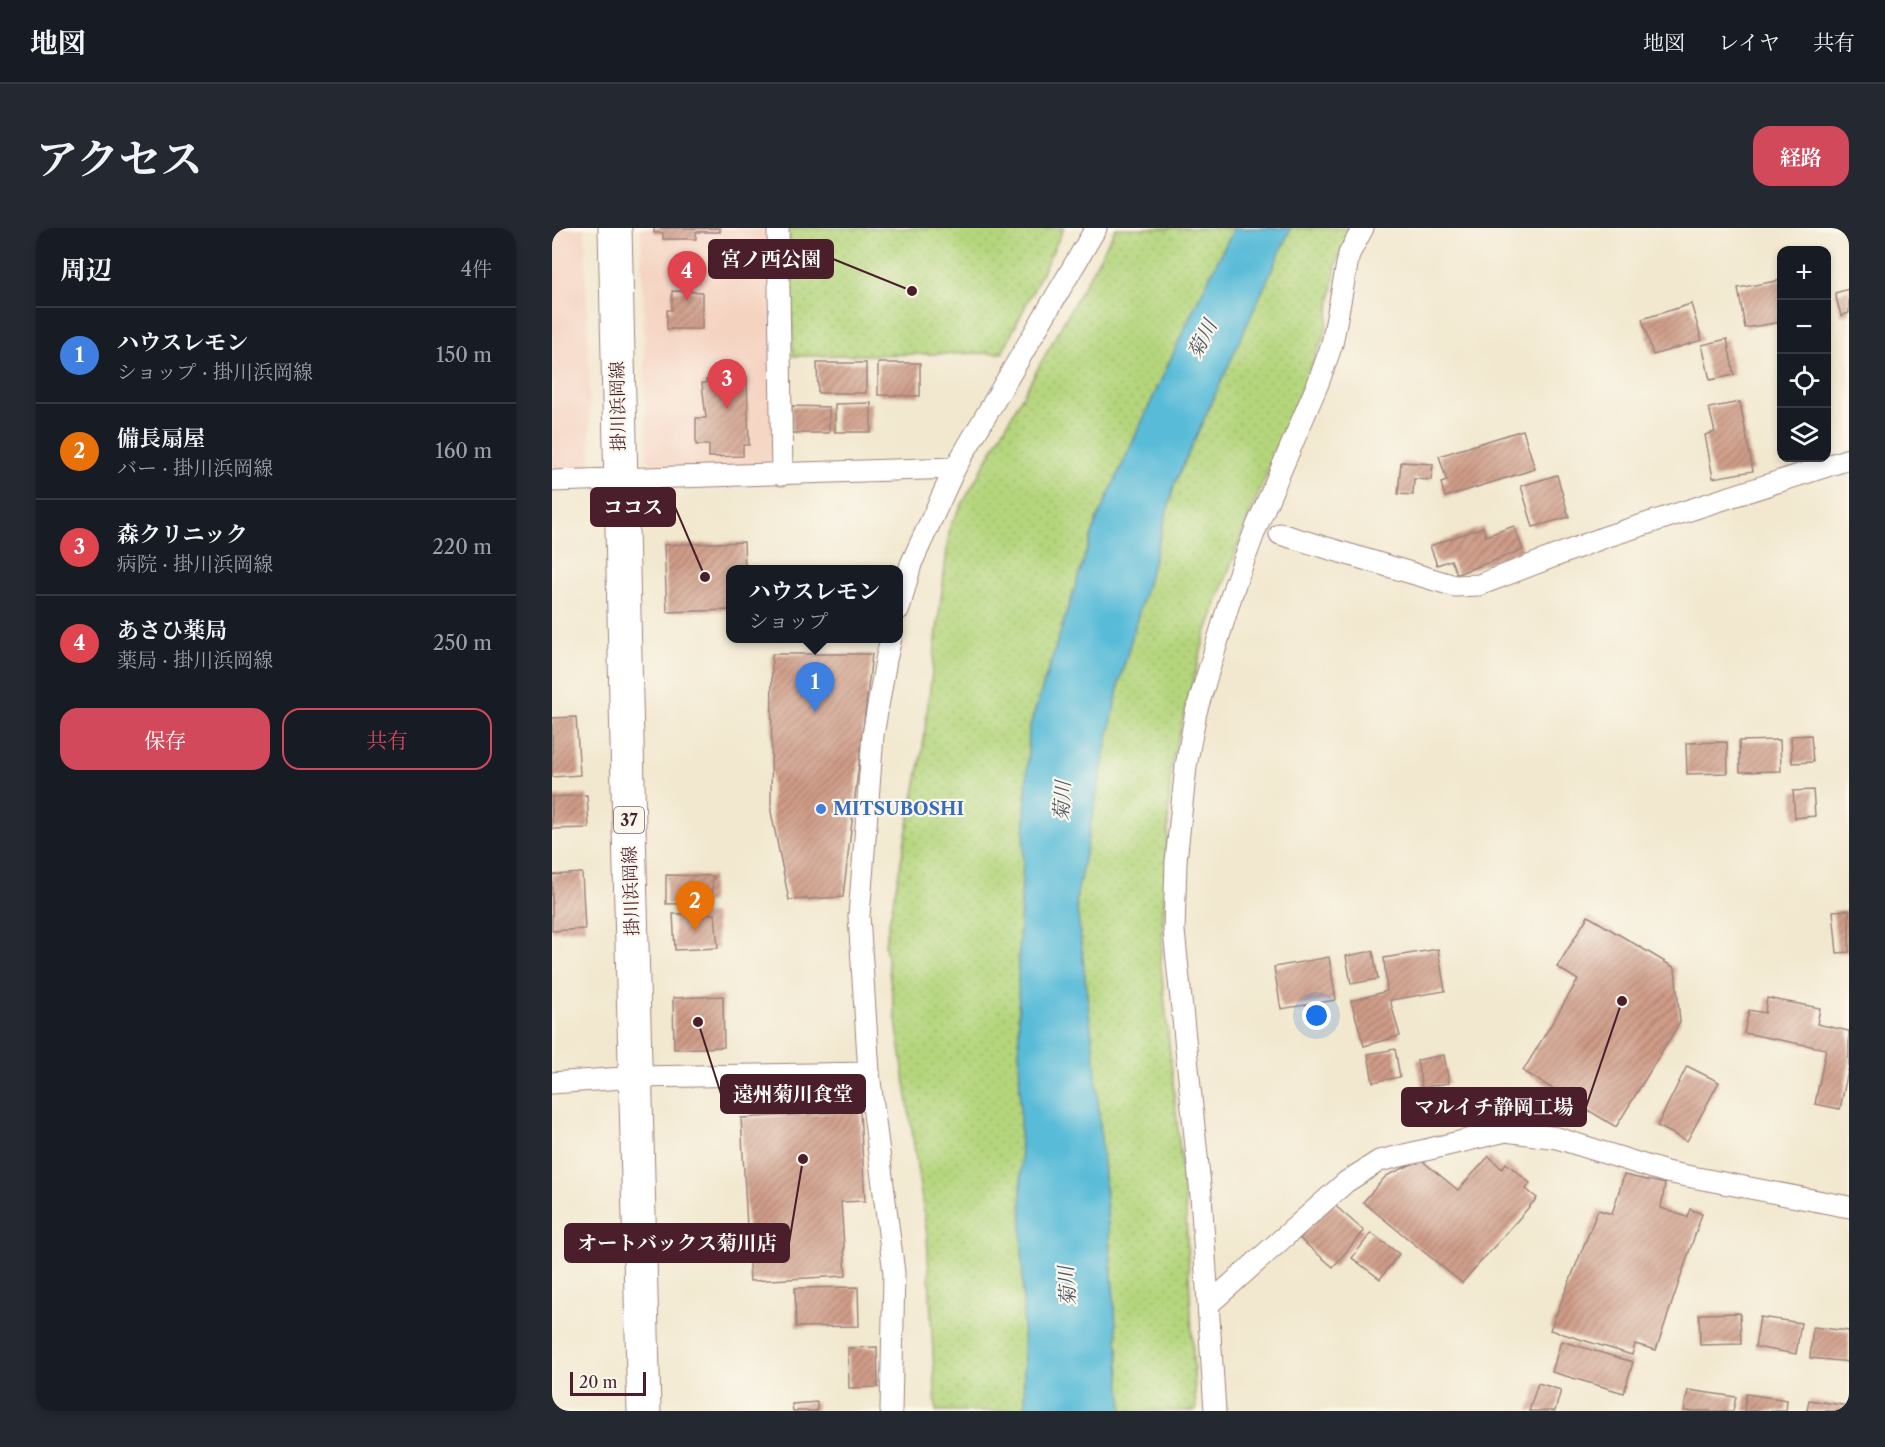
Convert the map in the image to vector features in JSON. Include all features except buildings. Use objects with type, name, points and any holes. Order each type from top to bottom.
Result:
[{"type":"main road","name":"掛川浜岡線","points":[[615,228],[619,480],[637,1077],[644,1411]]},
{"type":"street","points":[[778,228],[782,475]]},
{"type":"street","points":[[903,594],[911,564],[955,468],[1096,228]]},
{"type":"street","points":[[1215,1411],[1201,1195],[1174,931],[1176,861],[1185,766],[1196,712],[1234,587],[1332,344],[1349,254],[1363,228]]},
{"type":"street","points":[[1280,534],[1455,586],[1479,585],[1605,537],[1849,459]]},
{"type":"street","points":[[552,482],[955,468]]},
{"type":"street","points":[[890,643],[873,735],[859,916],[869,1072],[894,1273],[891,1411]]},
{"type":"street","points":[[552,1083],[637,1077],[869,1072]]},
{"type":"street","points":[[1209,1304],[1346,1182],[1379,1161],[1506,1131],[1557,1138],[1666,1172],[1849,1207]]},
{"type":"shaded area","points":[[552,228],[585,228],[591,462],[581,473],[552,474]]},
{"type":"shaded area","points":[[641,228],[768,228],[775,456],[762,468],[659,471],[647,459]]},
{"type":"green space","points":[[789,228],[1064,228],[1002,353],[793,356]]},
{"type":"green space","points":[[1116,228],[1353,228],[1336,264],[1326,331],[1245,526],[1205,636],[1171,765],[1161,966],[1185,1199],[1196,1411],[936,1411],[927,1235],[885,944],[922,753],[950,526]]},
{"type":"water","name":"菊川","points":[[1234,228],[1291,228],[1175,483],[1119,684],[1076,899],[1095,1063],[1123,1411],[1026,1411],[1018,968],[1029,729],[1096,522],[1193,310]]},
{"type":"place","name":"宮ノ西公園","points":[[912,291]]},
{"type":"place","name":"あさひ薬局","points":[[687,301]]},
{"type":"place","name":"森クリニック","points":[[727,409]]},
{"type":"place","name":"ココス","points":[[705,577]]},
{"type":"place","name":"ハウスレモン","points":[[815,712]]},
{"type":"place","name":"MITSUBOSHI","points":[[821,809]]},
{"type":"place","name":"備長扇屋","points":[[695,931]]},
{"type":"place","name":"マルイチ静岡工場","points":[[1622,1001]]},
{"type":"place","name":"遠州菊川食堂","points":[[698,1022]]},
{"type":"place","name":"オートバックス菊川店","points":[[803,1159]]}]
